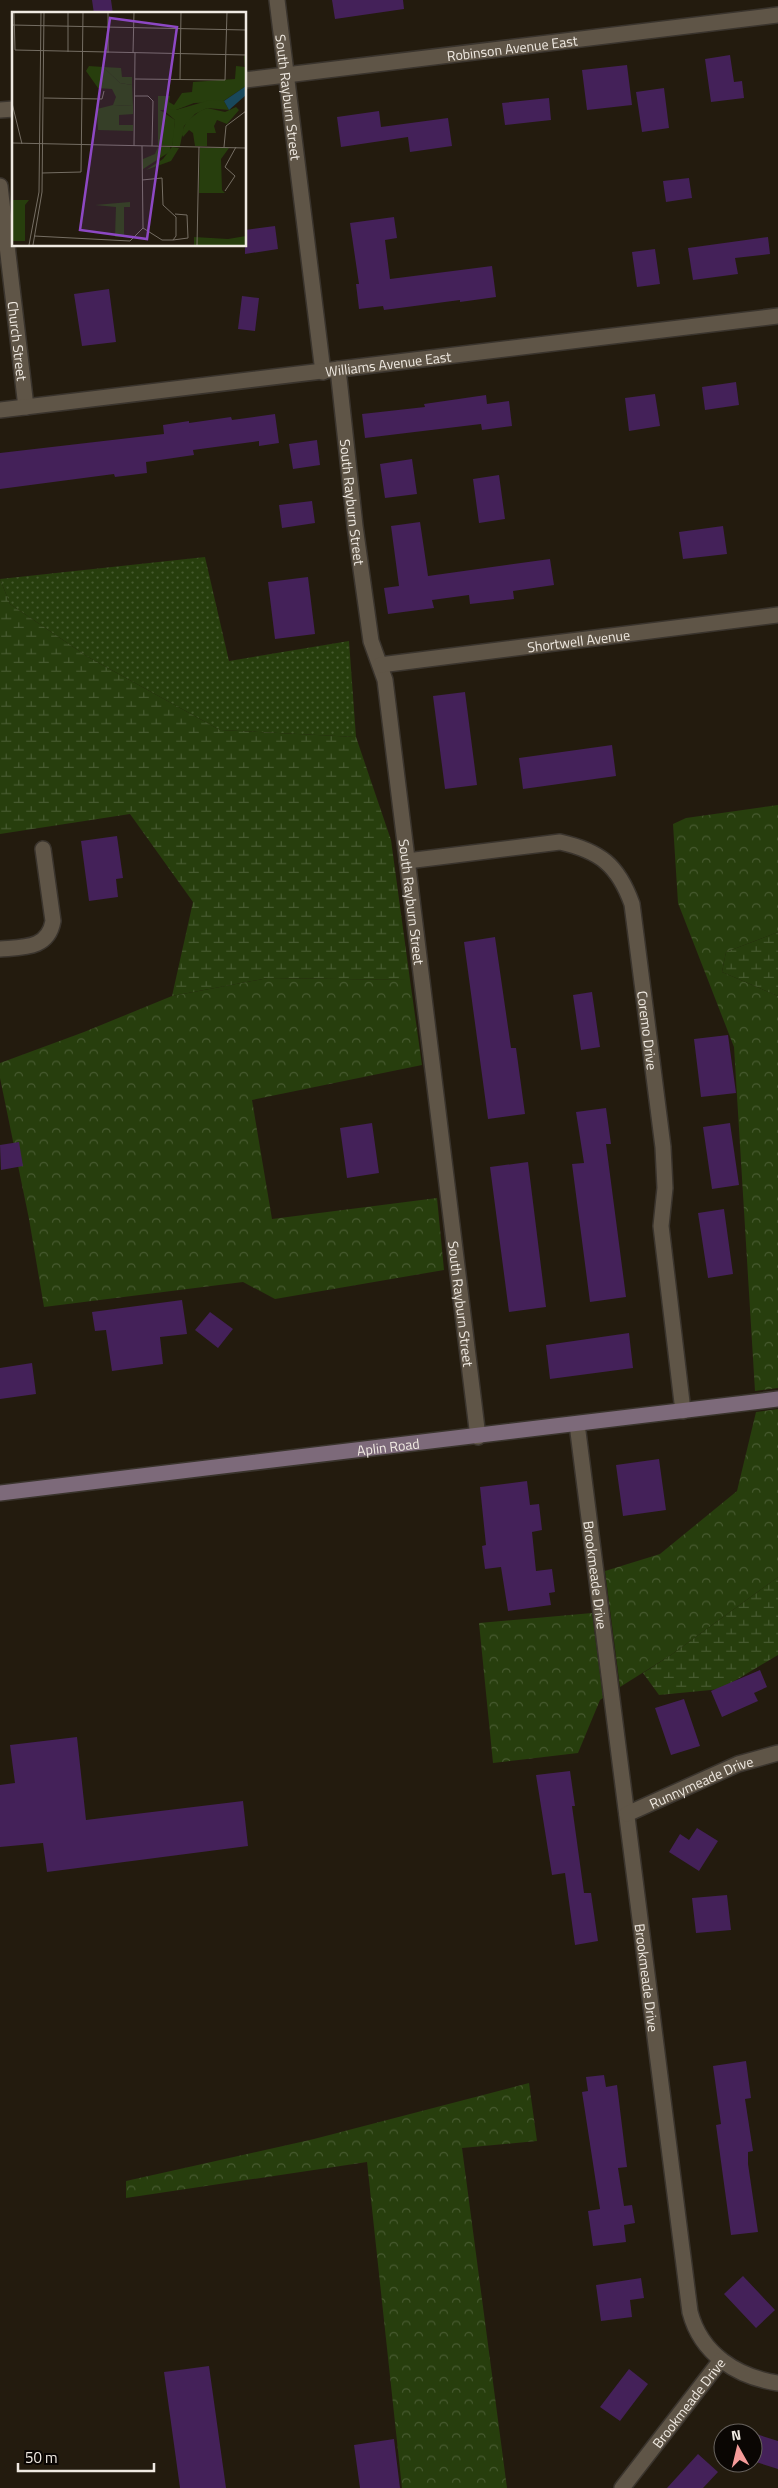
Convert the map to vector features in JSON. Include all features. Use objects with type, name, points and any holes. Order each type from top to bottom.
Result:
[{"type":"street","name":"South Rayburn Street","points":[[277,0],[323,372]]},
{"type":"street","name":"Robinson Avenue East","points":[[246,80],[778,15]]},
{"type":"street","name":"Church Street","points":[[0,186],[26,407]]},
{"type":"street","name":"Williams Avenue East","points":[[0,410],[778,316]]},
{"type":"street","name":"South Rayburn Street","points":[[338,369],[368,622],[371,641],[385,680],[478,1437]]},
{"type":"street","name":"Shortwell Avenue","points":[[380,665],[778,615]]},
{"type":"street","name":"Coremo Drive","points":[[407,861],[560,842],[577,846],[596,854],[618,874],[625,886],[632,904],[663,1147],[665,1188],[662,1226],[683,1410]]},
{"type":"street","points":[[0,949],[40,943],[51,932],[54,921],[43,850]]},
{"type":"street","name":"Aplin Road","points":[[0,1493],[478,1437],[778,1398]]},
{"type":"street","name":"Brookmeade Drive","points":[[577,1424],[690,2312],[697,2332],[705,2344],[721,2360],[622,2488]]},
{"type":"street","name":"Runnymeade Drive","points":[[627,1814],[738,1764],[778,1754]]},
{"type":"street","points":[[721,2360],[752,2378],[778,2383]]},
{"type":"green space","points":[[205,557],[229,661],[349,641],[356,737],[220,730],[88,657],[10,604],[0,579]]},
{"type":"green space","points":[[0,579],[10,604],[88,657],[220,730],[356,737],[391,840],[410,980],[268,978],[172,996],[193,902],[130,814],[0,834]]},
{"type":"green space","points":[[778,805],[778,932],[726,952],[722,972],[778,996],[778,1388],[755,1391],[734,1047],[678,903],[673,824],[686,818]]},
{"type":"green space","points":[[778,932],[778,996],[722,972],[726,952]]},
{"type":"green space","points":[[268,978],[410,980],[422,1065],[252,1100],[272,1219],[437,1198],[444,1270],[275,1299],[243,1282],[44,1307],[29,1219],[0,1078],[0,1063],[84,1032],[172,996]]},
{"type":"green space","points":[[778,1409],[778,1577],[671,1655],[620,1687],[605,1571],[660,1554],[737,1491],[756,1412]]},
{"type":"green space","points":[[778,1577],[778,1655],[721,1689],[659,1695],[643,1673],[671,1655]]},
{"type":"green space","points":[[592,1613],[603,1698],[600,1700],[578,1753],[493,1763],[479,1623]]},
{"type":"green space","points":[[529,2083],[537,2141],[462,2148],[507,2488],[402,2488],[367,2162],[126,2198],[126,2181],[314,2139]]},
{"type":"building","points":[[92,0],[111,0],[113,12],[94,12]]},
{"type":"building","points":[[332,0],[403,0],[404,9],[335,19]]},
{"type":"building","points":[[730,55],[734,82],[742,81],[744,98],[711,102],[705,59]]},
{"type":"building","points":[[627,65],[632,105],[587,110],[582,70]]},
{"type":"building","points":[[664,88],[669,128],[642,132],[636,92]]},
{"type":"building","points":[[549,98],[551,120],[505,125],[502,103]]},
{"type":"building","points":[[379,111],[381,127],[448,118],[452,146],[410,152],[408,137],[341,147],[337,117]]},
{"type":"building","points":[[689,178],[692,198],[666,202],[663,181]]},
{"type":"building","points":[[394,217],[397,238],[385,240],[390,279],[492,266],[496,297],[384,310],[383,306],[359,309],[356,284],[359,284],[350,223]]},
{"type":"building","points":[[275,226],[278,249],[245,254],[246,230]]},
{"type":"building","points":[[768,237],[770,254],[735,258],[738,274],[693,280],[688,248]]},
{"type":"building","points":[[655,249],[660,284],[637,287],[632,252]]},
{"type":"building","points":[[109,289],[116,342],[82,346],[74,294]]},
{"type":"building","points":[[242,296],[259,298],[255,331],[238,329]]},
{"type":"building","points":[[736,382],[739,405],[705,410],[702,387]]},
{"type":"building","points":[[655,394],[660,426],[629,431],[625,398]]},
{"type":"building","points":[[486,395],[487,404],[509,401],[512,426],[482,430],[481,424],[365,438],[362,414],[425,407],[424,404]]},
{"type":"building","points":[[275,414],[279,443],[259,446],[259,441],[193,450],[194,455],[146,462],[147,473],[115,477],[114,474],[0,489],[0,453],[164,434],[163,425],[189,421],[189,423],[231,417],[232,420]]},
{"type":"building","points":[[317,440],[320,465],[293,469],[289,444]]},
{"type":"building","points":[[412,459],[417,494],[385,498],[380,464]]},
{"type":"building","points":[[499,475],[505,519],[479,523],[473,479]]},
{"type":"building","points":[[312,501],[315,523],[282,528],[279,505]]},
{"type":"building","points":[[420,522],[428,576],[550,559],[554,585],[513,591],[514,599],[470,604],[469,595],[432,600],[434,608],[388,614],[384,588],[399,586],[391,526]]},
{"type":"building","points":[[723,526],[727,554],[683,559],[679,532]]},
{"type":"building","points":[[308,577],[315,634],[275,639],[268,582]]},
{"type":"building","points":[[465,692],[477,785],[445,789],[433,696]]},
{"type":"building","points":[[612,745],[616,776],[523,789],[519,758]]},
{"type":"building","points":[[117,836],[123,878],[116,879],[118,897],[89,901],[81,841]]},
{"type":"building","points":[[495,937],[511,1048],[516,1048],[525,1114],[488,1119],[464,942]]},
{"type":"building","points":[[592,992],[600,1047],[581,1050],[573,995]]},
{"type":"building","points":[[728,1035],[736,1093],[701,1097],[694,1039]]},
{"type":"building","points":[[606,1108],[611,1144],[606,1144],[626,1297],[590,1302],[572,1164],[584,1163],[576,1112]]},
{"type":"building","points":[[372,1123],[379,1173],[347,1178],[340,1128]]},
{"type":"building","points":[[730,1123],[739,1185],[712,1189],[703,1127]]},
{"type":"building","points":[[19,1142],[23,1166],[1,1170],[0,1145]]},
{"type":"building","points":[[528,1162],[546,1307],[509,1312],[490,1167]]},
{"type":"building","points":[[724,1209],[733,1274],[708,1278],[698,1213]]},
{"type":"building","points":[[182,1300],[187,1334],[160,1337],[163,1364],[112,1371],[106,1330],[95,1331],[92,1312]]},
{"type":"building","points":[[210,1312],[233,1329],[218,1348],[195,1330]]},
{"type":"building","points":[[629,1333],[633,1368],[550,1379],[546,1345]]},
{"type":"building","points":[[32,1363],[36,1394],[0,1399],[0,1368]]},
{"type":"building","points":[[659,1459],[666,1510],[623,1516],[616,1465]]},
{"type":"building","points":[[527,1481],[530,1505],[539,1504],[542,1530],[532,1532],[536,1571],[552,1569],[555,1592],[549,1593],[551,1605],[508,1611],[501,1567],[485,1569],[482,1546],[486,1545],[480,1487]]},
{"type":"building","points":[[760,1670],[767,1687],[754,1693],[758,1701],[722,1717],[711,1691]]},
{"type":"building","points":[[684,1699],[700,1746],[671,1755],[655,1708]]},
{"type":"building","points":[[77,1737],[86,1820],[243,1801],[248,1846],[47,1872],[43,1843],[0,1847],[0,1785],[15,1783],[10,1745]]},
{"type":"building","points":[[570,1771],[575,1806],[572,1806],[584,1893],[591,1893],[598,1941],[575,1945],[565,1873],[552,1875],[536,1775]]},
{"type":"building","points":[[697,1828],[718,1841],[699,1871],[669,1852],[680,1834],[689,1840]]},
{"type":"building","points":[[727,1895],[731,1930],[696,1933],[692,1898]]},
{"type":"building","points":[[746,2061],[751,2098],[745,2099],[753,2151],[748,2152],[748,2164],[758,2232],[731,2235],[716,2125],[721,2124],[713,2066]]},
{"type":"building","points":[[604,2075],[606,2087],[617,2085],[627,2167],[618,2168],[624,2206],[632,2205],[635,2223],[624,2225],[626,2242],[593,2246],[588,2211],[600,2209],[582,2092],[588,2091],[586,2077]]},
{"type":"building","points":[[743,2276],[775,2310],[756,2328],[724,2294]]},
{"type":"building","points":[[641,2278],[644,2298],[630,2300],[632,2317],[601,2321],[596,2285]]},
{"type":"building","points":[[209,2366],[226,2488],[180,2488],[164,2372]]},
{"type":"building","points":[[629,2369],[648,2384],[620,2421],[600,2407]]},
{"type":"building","points":[[763,2436],[778,2441],[778,2469],[763,2464]]},
{"type":"building","points":[[394,2439],[400,2488],[360,2488],[354,2445]]},
{"type":"building","points":[[698,2454],[713,2468],[713,2473],[717,2473],[703,2488],[667,2488]]}]
